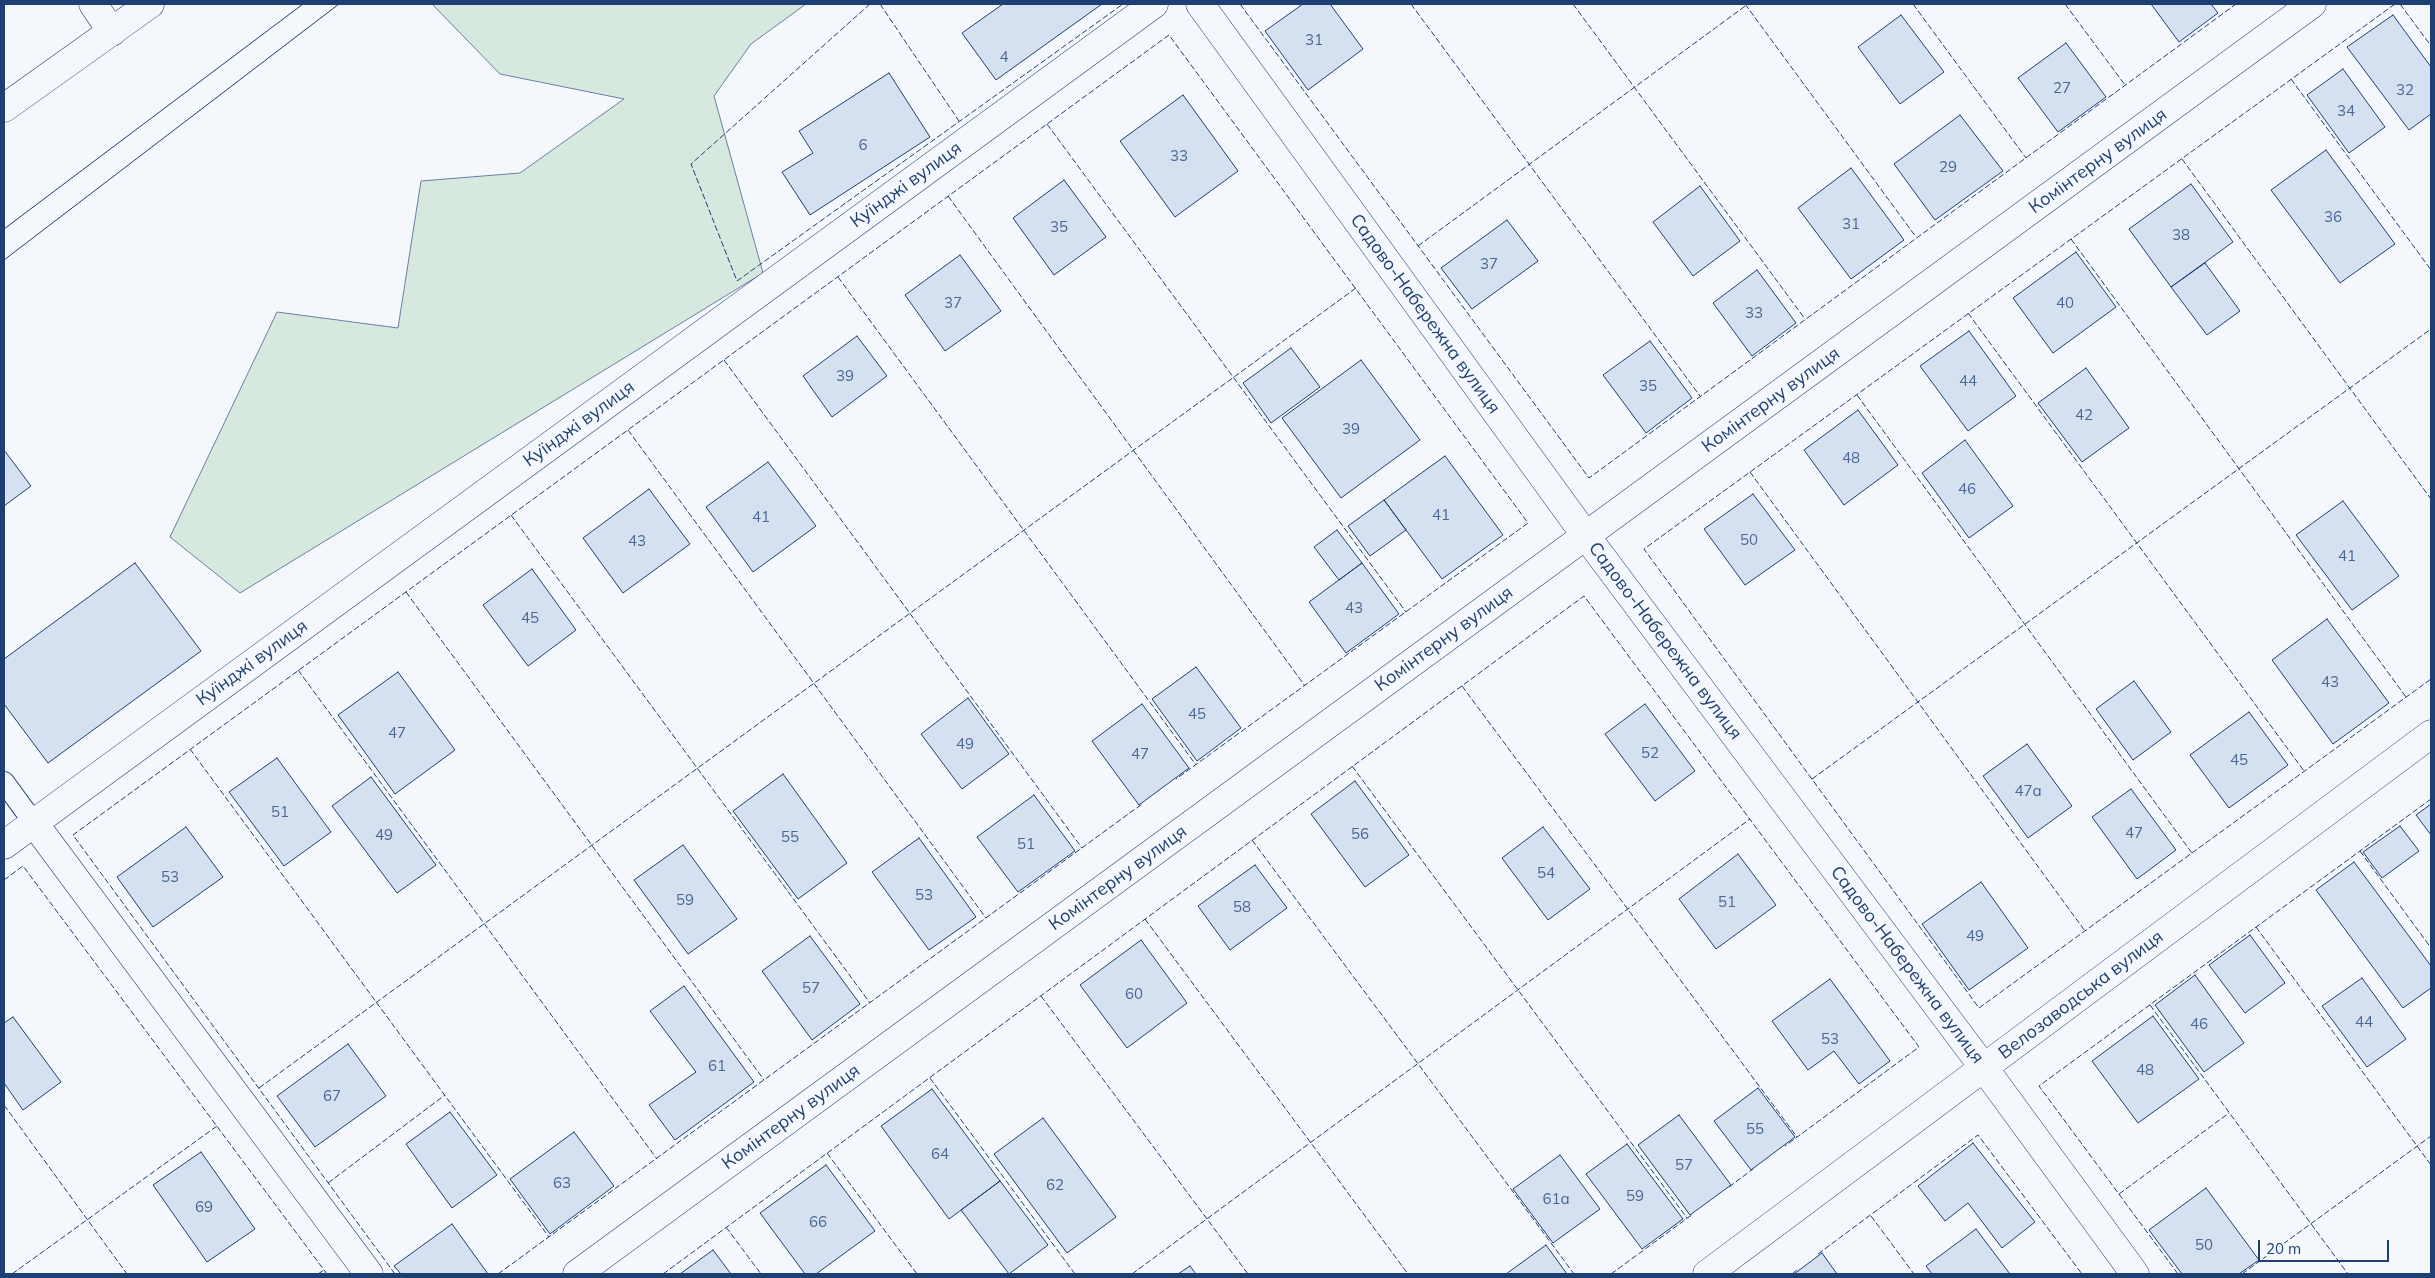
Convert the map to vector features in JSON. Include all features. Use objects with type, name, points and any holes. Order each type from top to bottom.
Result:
[{"type":"street","points":[[93,4],[112,32]]},
{"type":"street","points":[[4,108],[150,4]]},
{"type":"street","name":"Куїнджі вулиця","points":[[4,845],[1154,4]]},
{"type":"street","name":"Садово-Набережна вулиця","points":[[1200,4],[1586,536],[1984,1068],[2135,1274]]},
{"type":"street","name":"Комінтерну вулиця","points":[[576,1274],[2312,4]]},
{"type":"street","name":"Велозаводська вулиця","points":[[1707,1274],[2431,734]]},
{"type":"street","points":[[34,823],[369,1274]]},
{"type":"lane","points":[[4,782],[34,823]]},
{"type":"shaded area","points":[[432,4],[806,4],[751,44],[714,96],[763,273],[240,593],[170,537],[277,312],[398,328],[421,181],[520,173],[624,99],[500,74]]},
{"type":"building","points":[[1003,4],[1102,4],[996,80],[962,33]]},
{"type":"building","points":[[1303,4],[1330,4],[1363,49],[1308,90],[1265,31]]},
{"type":"building","points":[[2151,4],[2211,4],[2218,13],[2179,42]]},
{"type":"building","points":[[1901,15],[1944,72],[1900,104],[1858,47]]},
{"type":"building","points":[[2393,15],[2431,67],[2431,114],[2409,130],[2347,47]]},
{"type":"building","points":[[2066,43],[2106,97],[2058,132],[2018,78]]},
{"type":"building","points":[[2343,69],[2385,127],[2349,153],[2307,95]]},
{"type":"building","points":[[889,73],[930,137],[810,215],[782,172],[813,153],[799,131]]},
{"type":"building","points":[[1183,95],[1238,171],[1175,217],[1120,141]]},
{"type":"building","points":[[1960,115],[2003,171],[1935,220],[1894,164]]},
{"type":"building","points":[[2326,150],[2395,244],[2340,283],[2271,190]]},
{"type":"building","points":[[1851,168],[1904,240],[1851,279],[1798,208]]},
{"type":"building","points":[[1064,180],[1106,237],[1054,275],[1013,218]]},
{"type":"building","points":[[2191,184],[2233,242],[2171,287],[2129,229]]},
{"type":"building","points":[[1700,186],[1740,241],[1693,276],[1653,222]]},
{"type":"building","points":[[1507,220],[1538,261],[1472,309],[1441,268]]},
{"type":"building","points":[[2076,252],[2116,307],[2053,353],[2013,298]]},
{"type":"building","points":[[960,255],[1001,311],[945,351],[905,295]]},
{"type":"building","points":[[2205,263],[2240,311],[2207,335],[2171,287]]},
{"type":"building","points":[[1757,270],[1796,323],[1752,356],[1713,303]]},
{"type":"building","points":[[1969,331],[2016,396],[1968,431],[1920,366]]},
{"type":"building","points":[[857,336],[887,376],[832,417],[803,376]]},
{"type":"building","points":[[1650,341],[1692,398],[1646,433],[1603,375]]},
{"type":"building","points":[[1291,348],[1320,387],[1271,423],[1243,383]]},
{"type":"building","points":[[1361,360],[1420,440],[1341,498],[1282,418]]},
{"type":"building","points":[[2086,368],[2129,428],[2082,462],[2038,403]]},
{"type":"building","points":[[1858,410],[1898,465],[1844,505],[1804,450]]},
{"type":"building","points":[[1965,440],[2013,506],[1969,538],[1922,473]]},
{"type":"building","points":[[4,450],[31,486],[4,506]]},
{"type":"building","points":[[1445,456],[1503,535],[1442,579],[1384,500]]},
{"type":"building","points":[[768,462],[816,526],[753,572],[706,507]]},
{"type":"building","points":[[649,489],[690,544],[623,593],[583,538]]},
{"type":"building","points":[[1753,494],[1795,550],[1745,585],[1704,529]]},
{"type":"building","points":[[1384,500],[1406,530],[1370,556],[1348,526]]},
{"type":"building","points":[[2343,501],[2399,576],[2352,610],[2296,535]]},
{"type":"building","points":[[1337,530],[1362,563],[1339,580],[1314,547]]},
{"type":"building","points":[[135,563],[201,651],[48,763],[4,704],[4,659]]},
{"type":"building","points":[[1362,563],[1399,614],[1346,653],[1309,602]]},
{"type":"building","points":[[532,569],[576,630],[528,666],[483,605]]},
{"type":"building","points":[[2327,619],[2389,703],[2333,744],[2272,660]]},
{"type":"building","points":[[1196,667],[1241,728],[1197,761],[1152,699]]},
{"type":"building","points":[[398,672],[455,750],[395,794],[338,715]]},
{"type":"building","points":[[2134,681],[2171,732],[2133,760],[2096,709]]},
{"type":"building","points":[[968,698],[1009,754],[962,789],[921,734]]},
{"type":"building","points":[[1142,704],[1189,768],[1139,805],[1092,741]]},
{"type":"building","points":[[1645,704],[1695,771],[1655,801],[1605,734]]},
{"type":"building","points":[[2249,712],[2288,765],[2229,808],[2190,755]]},
{"type":"building","points":[[2027,744],[2072,806],[2028,838],[1983,776]]},
{"type":"building","points":[[277,758],[331,832],[284,866],[229,792]]},
{"type":"building","points":[[783,774],[847,863],[798,899],[733,811]]},
{"type":"building","points":[[371,777],[436,865],[397,893],[332,806]]},
{"type":"building","points":[[1355,781],[1409,855],[1365,887],[1311,814]]},
{"type":"building","points":[[2131,789],[2176,850],[2137,879],[2092,817]]},
{"type":"building","points":[[1034,795],[1075,851],[1018,892],[977,837]]},
{"type":"building","points":[[2431,804],[2431,835],[2416,815]]},
{"type":"building","points":[[2400,826],[2419,851],[2382,878],[2363,852]]},
{"type":"building","points":[[186,827],[223,877],[153,927],[117,877]]},
{"type":"building","points":[[1543,827],[1590,889],[1548,920],[1502,858]]},
{"type":"building","points":[[919,838],[976,917],[929,950],[872,872]]},
{"type":"building","points":[[683,845],[737,919],[688,954],[634,880]]},
{"type":"building","points":[[1738,854],[1776,905],[1716,949],[1679,899]]},
{"type":"building","points":[[2354,862],[2431,966],[2431,988],[2403,1008],[2316,890]]},
{"type":"building","points":[[1255,865],[1287,908],[1230,950],[1198,906]]},
{"type":"building","points":[[1981,882],[2028,948],[1969,990],[1922,924]]},
{"type":"building","points":[[2250,935],[2285,983],[2245,1013],[2209,965]]},
{"type":"building","points":[[810,936],[860,1004],[812,1040],[762,971]]},
{"type":"building","points":[[1141,940],[1187,1003],[1127,1048],[1080,985]]},
{"type":"building","points":[[2195,975],[2244,1043],[2204,1072],[2155,1005]]},
{"type":"building","points":[[2362,978],[2406,1039],[2367,1067],[2322,1006]]},
{"type":"building","points":[[1830,979],[1890,1061],[1859,1084],[1834,1051],[1808,1070],[1772,1021]]},
{"type":"building","points":[[684,986],[754,1082],[675,1140],[649,1105],[696,1072],[650,1011]]},
{"type":"building","points":[[2153,1016],[2199,1079],[2138,1123],[2092,1061]]},
{"type":"building","points":[[13,1017],[61,1082],[23,1110],[4,1083],[4,1023]]},
{"type":"building","points":[[348,1044],[386,1096],[315,1147],[277,1096]]},
{"type":"building","points":[[1758,1088],[1795,1137],[1751,1170],[1714,1121]]},
{"type":"building","points":[[932,1089],[1000,1181],[949,1219],[881,1126]]},
{"type":"building","points":[[450,1112],[497,1175],[452,1208],[406,1144]]},
{"type":"building","points":[[1679,1115],[1731,1185],[1690,1215],[1638,1145]]},
{"type":"building","points":[[1043,1118],[1116,1217],[1067,1253],[994,1154]]},
{"type":"building","points":[[574,1132],[614,1186],[550,1234],[510,1179]]},
{"type":"building","points":[[1973,1143],[2035,1222],[2002,1248],[1968,1203],[1945,1221],[1918,1186]]},
{"type":"building","points":[[1627,1144],[1683,1219],[1642,1249],[1586,1174]]},
{"type":"building","points":[[201,1152],[255,1229],[207,1262],[153,1185]]},
{"type":"building","points":[[1560,1155],[1600,1209],[1553,1243],[1513,1189]]},
{"type":"building","points":[[826,1165],[875,1231],[816,1274],[805,1274],[760,1213]]},
{"type":"building","points":[[1000,1181],[1048,1245],[1009,1274],[961,1210]]},
{"type":"building","points":[[2206,1188],[2259,1260],[2239,1274],[2182,1274],[2149,1230]]},
{"type":"building","points":[[452,1224],[488,1274],[401,1274],[394,1266]]},
{"type":"building","points":[[1976,1229],[2010,1274],[1932,1274],[1926,1266]]},
{"type":"building","points":[[1546,1245],[1567,1274],[1506,1274]]},
{"type":"building","points":[[713,1250],[731,1274],[680,1274]]},
{"type":"building","points":[[1822,1253],[1837,1274],[1794,1274]]},
{"type":"building","points":[[1190,1266],[1196,1274],[1178,1274]]},
{"type":"tram line","points":[[4,229],[303,4]]},
{"type":"tram line","points":[[4,260],[339,4]]},
{"type":"fence","points":[[870,4],[691,164],[737,281],[1123,4]]},
{"type":"fence","points":[[880,4],[959,121]]},
{"type":"fence","points":[[1240,4],[1589,478],[2236,4]]},
{"type":"fence","points":[[1411,4],[1700,396]]},
{"type":"fence","points":[[1573,4],[1805,319]]},
{"type":"fence","points":[[1745,4],[1916,237]]},
{"type":"fence","points":[[1418,246],[1748,4]]},
{"type":"fence","points":[[1913,4],[2026,158]]},
{"type":"fence","points":[[2065,4],[2125,85]]},
{"type":"fence","points":[[2395,4],[1644,549],[1979,1008],[2431,679]]},
{"type":"fence","points":[[2400,4],[2431,46]]},
{"type":"fence","points":[[395,1274],[73,835],[1169,35],[1528,523],[1176,779]]},
{"type":"fence","points":[[2291,79],[2431,270]]},
{"type":"fence","points":[[1047,124],[1406,612]]},
{"type":"fence","points":[[2182,159],[2431,499]]},
{"type":"fence","points":[[948,196],[1305,686]]},
{"type":"fence","points":[[2071,239],[2406,697]]},
{"type":"fence","points":[[838,277],[1196,765]]},
{"type":"fence","points":[[259,1088],[1356,288]]},
{"type":"fence","points":[[1968,313],[2304,771]]},
{"type":"fence","points":[[1812,779],[2431,329]]},
{"type":"fence","points":[[724,360],[1082,848]]},
{"type":"fence","points":[[1857,395],[2192,853]]},
{"type":"fence","points":[[628,430],[986,918]]},
{"type":"fence","points":[[1750,472],[2085,931]]},
{"type":"fence","points":[[511,515],[870,1003]]},
{"type":"fence","points":[[406,592],[764,1080]]},
{"type":"fence","points":[[663,1274],[1584,596],[1919,1047],[1785,1146]]},
{"type":"fence","points":[[298,670],[657,1159]]},
{"type":"fence","points":[[1462,686],[1797,1137]]},
{"type":"fence","points":[[190,749],[549,1237]]},
{"type":"fence","points":[[1352,766],[1687,1218]]},
{"type":"fence","points":[[2178,1274],[2039,1086],[2431,799]]},
{"type":"fence","points":[[498,1274],[1142,804]]},
{"type":"fence","points":[[1132,1274],[1750,819]]},
{"type":"fence","points":[[1252,840],[1574,1274]]},
{"type":"fence","points":[[2360,851],[2431,948]]},
{"type":"fence","points":[[4,880],[23,866],[327,1274]]},
{"type":"fence","points":[[1145,919],[1408,1274]]},
{"type":"fence","points":[[2256,927],[2431,1165]]},
{"type":"fence","points":[[1041,996],[1248,1274]]},
{"type":"fence","points":[[2150,1005],[2348,1274]]},
{"type":"fence","points":[[930,1078],[1075,1274]]},
{"type":"fence","points":[[328,1183],[445,1095]]},
{"type":"fence","points":[[4,1105],[127,1274]]},
{"type":"fence","points":[[2119,1194],[2229,1113]]},
{"type":"fence","points":[[12,1274],[217,1126]]},
{"type":"fence","points":[[1818,1254],[1978,1135],[2082,1274]]},
{"type":"fence","points":[[2242,1274],[2431,1136]]},
{"type":"fence","points":[[827,1153],[917,1274]]},
{"type":"fence","points":[[1729,1187],[1753,1169]]},
{"type":"fence","points":[[1611,1274],[1693,1214]]},
{"type":"fence","points":[[1871,1216],[1914,1274]]},
{"type":"fence","points":[[726,1227],[761,1274]]},
{"type":"fence","points":[[1792,1274],[1798,1269]]},
{"type":"fence","points":[[318,1274],[324,1270]]}]
